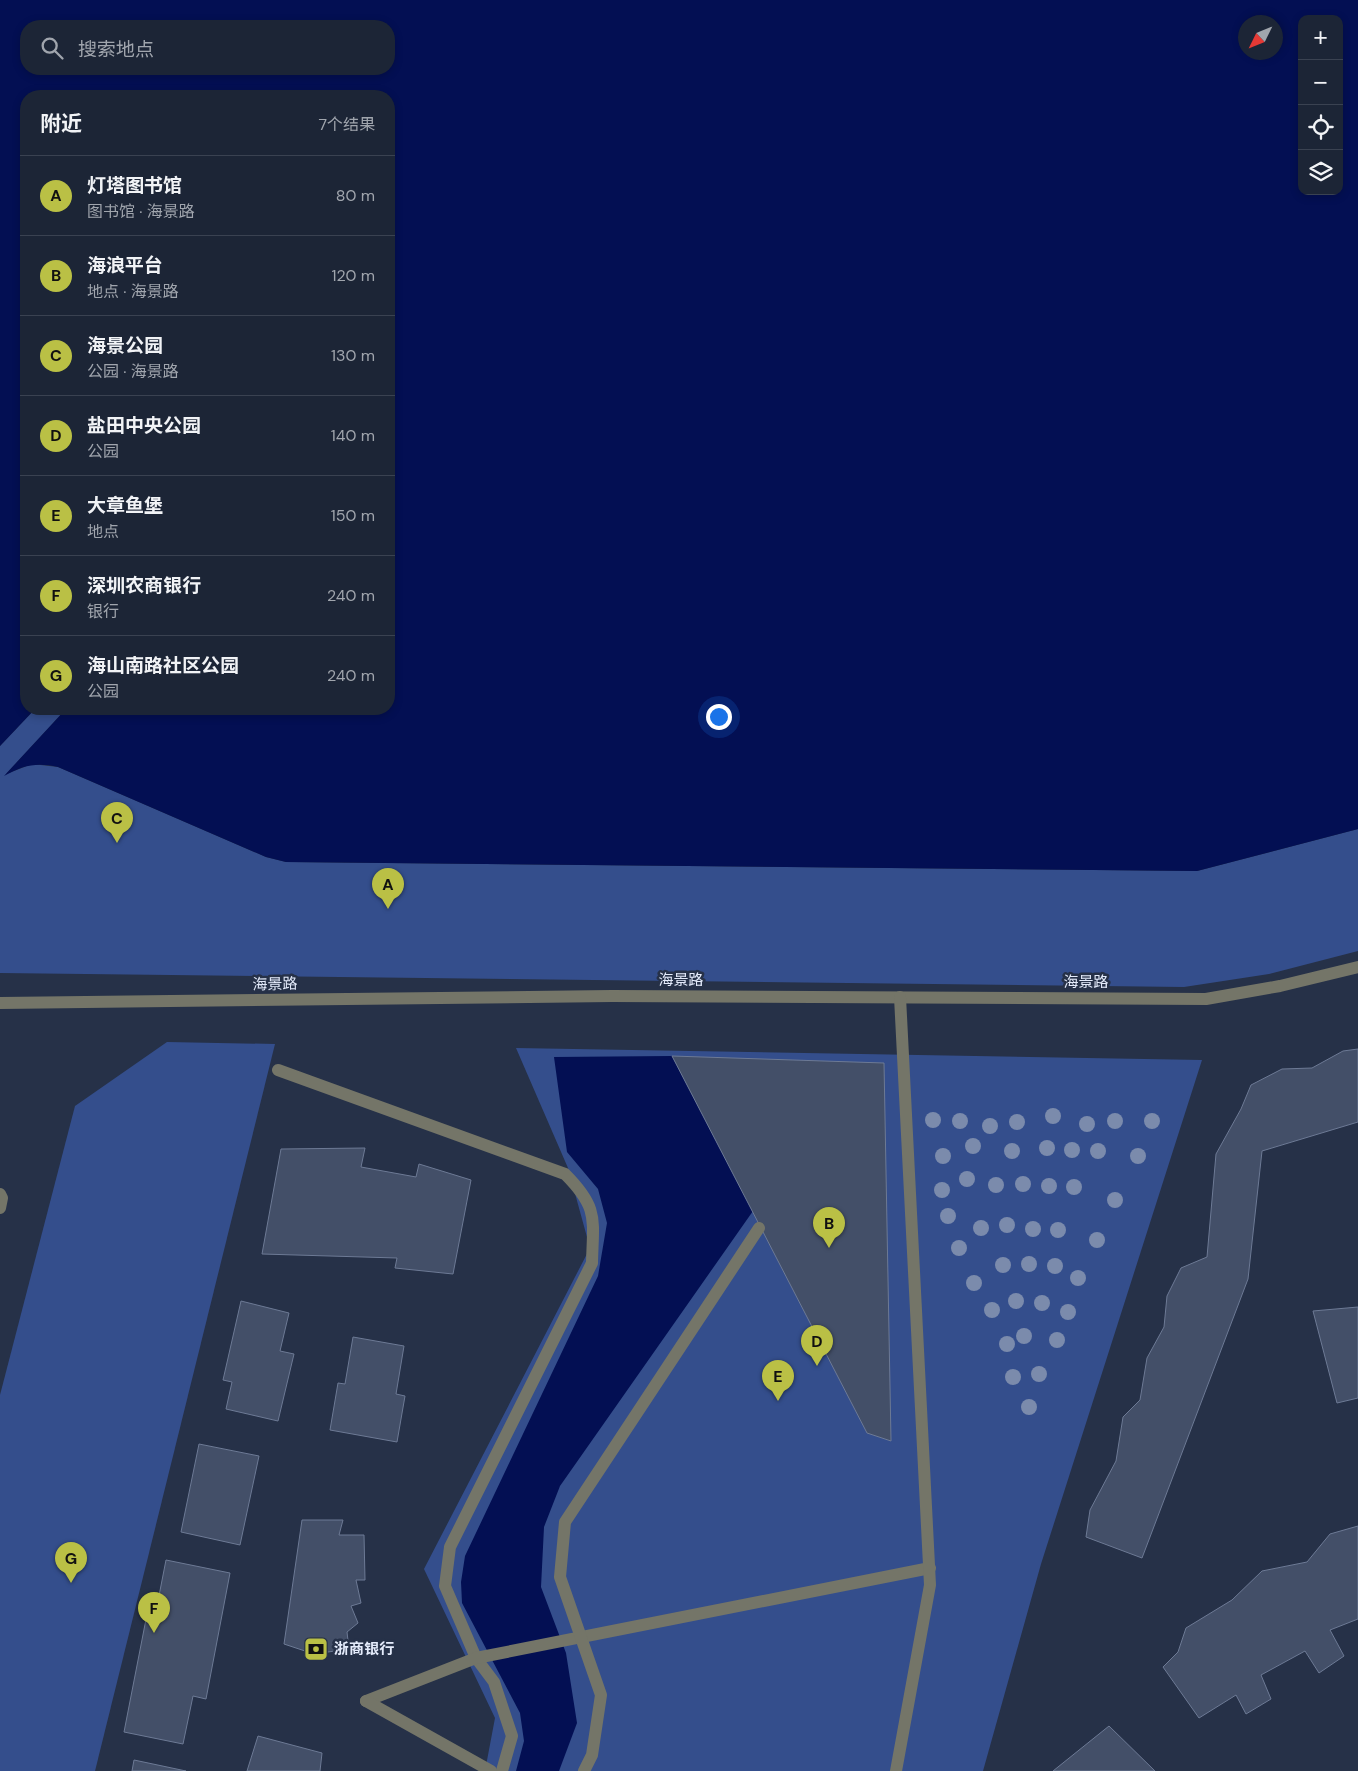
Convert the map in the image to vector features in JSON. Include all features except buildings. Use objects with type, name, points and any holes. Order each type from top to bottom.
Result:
[{"type":"street","name":"海景路","points":[[0,1003],[612,996],[1206,999],[1280,986],[1358,968]]},
{"type":"street","points":[[896,1771],[930,1585],[900,997]]},
{"type":"street","points":[[278,1070],[565,1174],[583,1192],[593,1217],[592,1263],[517,1417],[450,1547],[445,1586],[476,1658],[494,1682],[512,1736],[502,1771]]},
{"type":"street","points":[[0,1194],[2,1198],[0,1208]]},
{"type":"street","points":[[584,1771],[592,1755],[601,1695],[577,1638],[560,1577],[565,1522],[759,1228]]},
{"type":"street","points":[[491,1771],[366,1701],[476,1658],[930,1568]]},
{"type":"shaded area","points":[[0,0],[1358,0],[1358,829],[1197,871],[286,862],[266,857],[58,767],[30,766],[17,769],[4,776],[60,715],[395,715],[395,90],[20,90],[20,715],[29,715],[0,746]]},
{"type":"shaded area","points":[[29,715],[60,715],[6,774],[32,764],[58,767],[266,857],[286,862],[1197,871],[1358,829],[1358,951],[1269,974],[1184,987],[0,973],[0,746]]},
{"type":"shaded area","points":[[167,1042],[275,1044],[95,1771],[0,1771],[0,1395],[75,1106]]},
{"type":"shaded area","points":[[516,1048],[1202,1060],[1041,1564],[983,1771],[485,1771],[495,1718],[424,1569],[590,1248],[568,1168]]},
{"type":"shaded area","points":[[672,1056],[753,1211],[560,1486],[544,1527],[541,1587],[566,1653],[577,1723],[559,1771],[516,1771],[524,1741],[520,1713],[462,1603],[461,1582],[465,1556],[598,1276],[607,1223],[598,1189],[567,1152],[554,1057]]},
{"type":"place","name":"海景公园","points":[[117,843]]},
{"type":"place","name":"灯塔图书馆","points":[[388,909]]},
{"type":"place","name":"海浪平台","points":[[829,1248]]},
{"type":"place","name":"盐田中央公园","points":[[817,1366]]},
{"type":"place","name":"大章鱼堡","points":[[778,1401]]},
{"type":"place","name":"海山南路社区公园","points":[[71,1583]]},
{"type":"place","name":"深圳农商银行","points":[[154,1633]]},
{"type":"place","name":"浙商银行","points":[[316,1649]]}]
